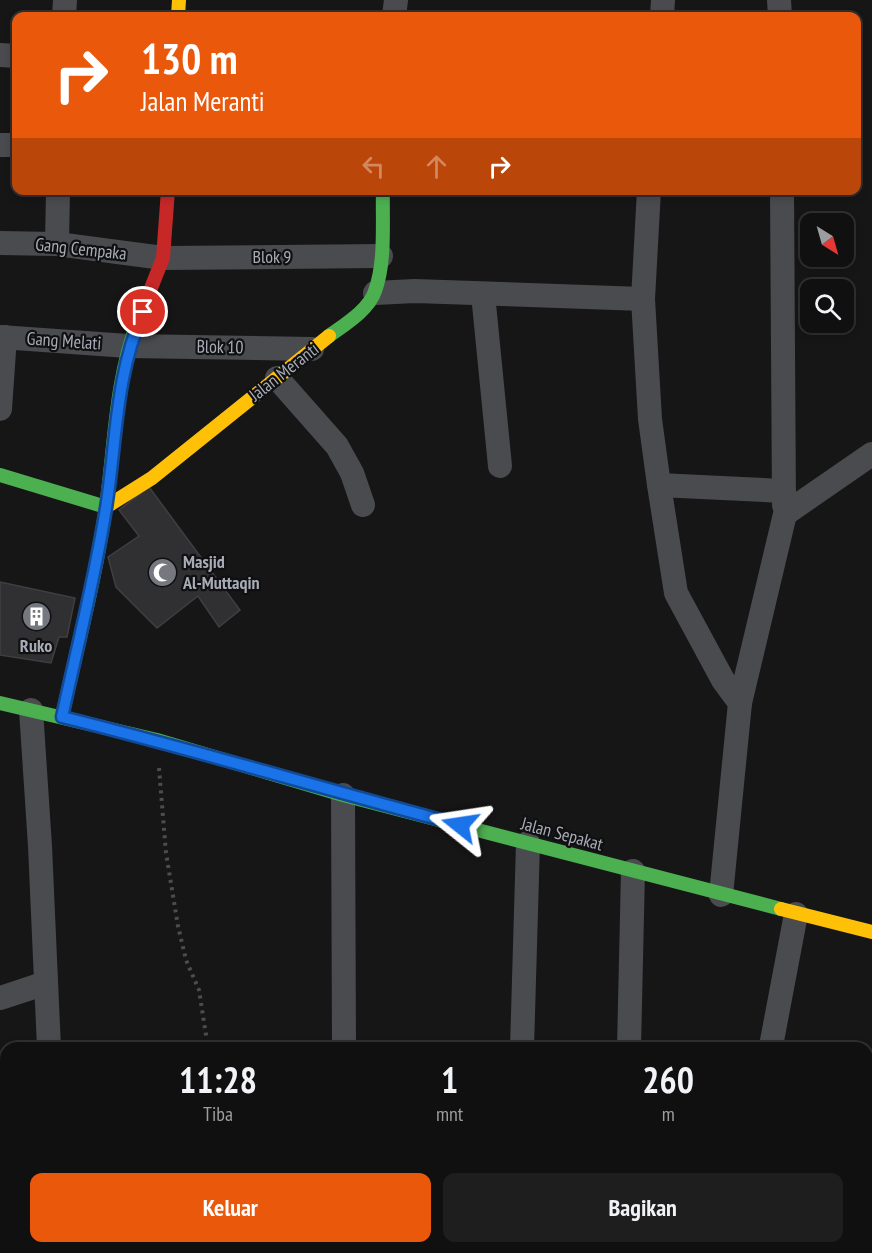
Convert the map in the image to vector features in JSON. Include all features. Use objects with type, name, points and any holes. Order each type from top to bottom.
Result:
[{"type":"street","points":[[57,244],[58,195]]},
{"type":"street","points":[[62,717],[106,507],[118,402],[128,346],[163,258],[168,195]]},
{"type":"street","points":[[384,195],[381,256],[375,293],[643,299]]},
{"type":"street","points":[[649,195],[643,299],[650,419],[676,593],[723,680],[740,703]]},
{"type":"street","points":[[721,895],[740,703],[784,502],[782,195]]},
{"type":"street","name":"Gang Cempaka","points":[[0,243],[57,244],[163,258]]},
{"type":"street","name":"Blok 9","points":[[163,258],[381,256]]},
{"type":"street","name":"Jalan Meranti","points":[[106,507],[152,478],[357,314],[375,293]]},
{"type":"street","points":[[483,294],[500,466]]},
{"type":"street","points":[[0,409],[3,337]]},
{"type":"street","name":"Gang Melati","points":[[3,337],[128,346]]},
{"type":"street","name":"Blok 10","points":[[128,346],[312,349]]},
{"type":"street","points":[[277,378],[337,446],[352,473],[363,505]]},
{"type":"street","points":[[659,485],[784,502],[872,454]]},
{"type":"street","points":[[0,475],[106,507]]},
{"type":"street","name":"Jalan Sepakat","points":[[0,703],[157,740],[343,795],[721,895],[872,932]]},
{"type":"street","points":[[31,710],[49,1042]]},
{"type":"street","points":[[343,795],[344,1042]]},
{"type":"street","points":[[522,1042],[528,843]]},
{"type":"street","points":[[629,1042],[633,871]]},
{"type":"street","points":[[772,1042],[796,914]]},
{"type":"street","points":[[0,998],[46,983]]},
{"type":"path","points":[[157,740],[166,853],[186,960],[199,990],[207,1042]]},
{"type":"building","name":"Masjid Al-Muttaqin","points":[[149,487],[240,610],[219,627],[198,596],[157,628],[116,587],[108,557],[139,536],[119,510]]},
{"type":"building","name":"Ruko","points":[[0,582],[75,598],[67,637],[59,637],[51,663],[0,655]]},
{"type":"traffic: fast","points":[[329,336],[362,311],[375,291],[381,267],[383,195]]},
{"type":"traffic: fast","points":[[62,717],[102,533],[120,389],[130,343],[138,321]]},
{"type":"traffic: fast","points":[[0,475],[106,507]]},
{"type":"traffic: fast","points":[[0,703],[157,740],[343,795],[781,909]]},
{"type":"traffic: slow","points":[[178,12],[179,0]]},
{"type":"traffic: slow","points":[[106,507],[152,478],[329,336]]},
{"type":"traffic: slow","points":[[781,909],[872,932]]},
{"type":"traffic: jam","points":[[138,321],[163,258],[168,195]]},
{"type":"place","name":"Masjid Al-Muttaqin","points":[[162,572]]},
{"type":"place","name":"Ruko","points":[[36,617]]},
{"type":"route","points":[[143,312],[128,346],[118,402],[106,507],[62,717],[157,740],[343,795],[460,825]]}]
